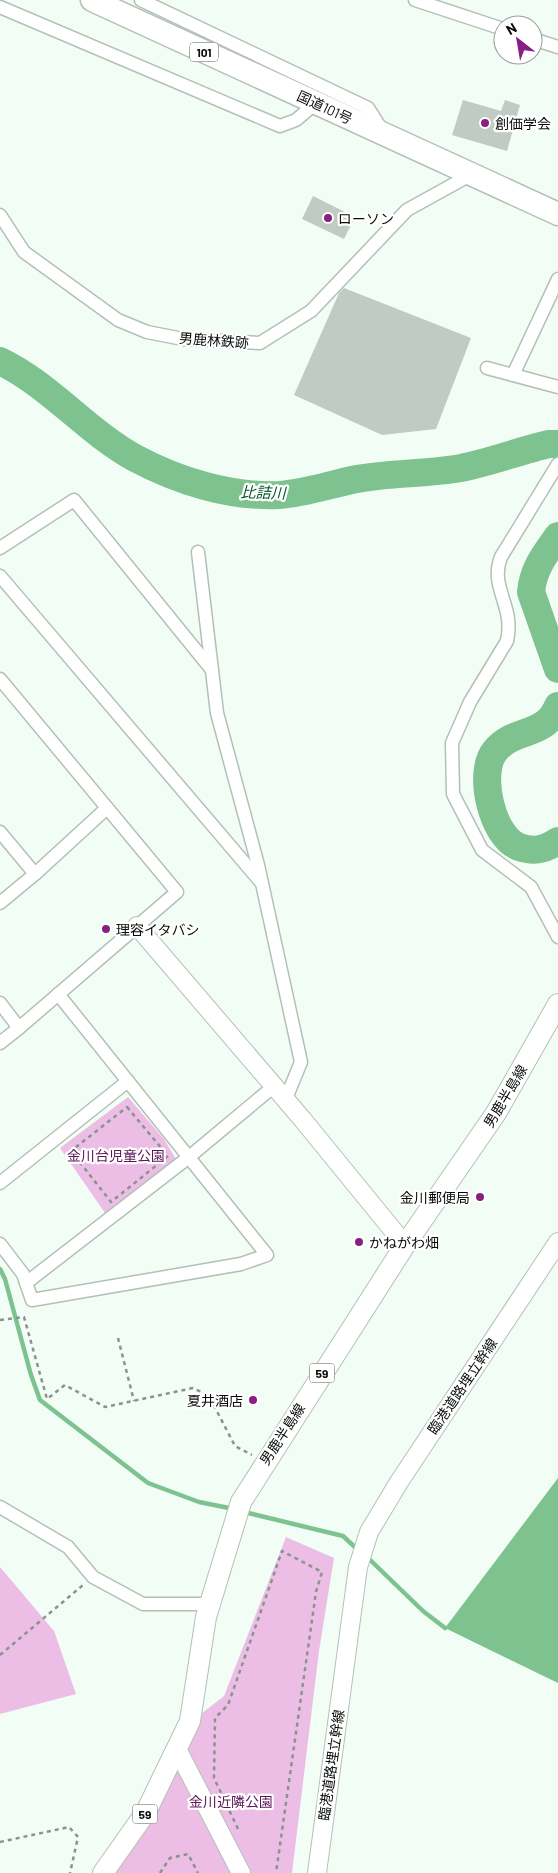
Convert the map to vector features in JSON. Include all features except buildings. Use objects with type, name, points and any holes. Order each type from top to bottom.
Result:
[{"type":"highway","name":"国道101号","points":[[92,0],[558,214]]},
{"type":"main road","name":"男鹿半島線","points":[[103,1873],[146,1812],[190,1721],[209,1604],[237,1511],[264,1462],[405,1245],[496,1113],[558,1004]]},
{"type":"street","points":[[141,0],[368,108],[385,135]]},
{"type":"street","points":[[415,0],[493,26]]},
{"type":"street","points":[[2,9],[280,126],[296,120],[316,103]]},
{"type":"street","points":[[543,42],[558,47]]},
{"type":"street","name":"男鹿林鉄跡","points":[[0,215],[24,252],[118,320],[147,332],[184,339],[260,343],[310,311],[407,210],[472,174]]},
{"type":"street","points":[[512,375],[558,279]]},
{"type":"street","points":[[487,368],[558,387]]},
{"type":"street","points":[[558,464],[501,557],[497,568],[497,578],[509,613],[510,629],[507,640],[470,702],[452,743],[452,750],[453,794],[463,818],[482,850],[531,887],[558,937]]},
{"type":"street","points":[[0,548],[74,500],[212,670]]},
{"type":"street","points":[[198,552],[217,713],[262,883],[301,1062],[285,1100]]},
{"type":"street","points":[[0,576],[262,883]]},
{"type":"street","points":[[0,679],[177,892],[0,1043]]},
{"type":"street","points":[[0,903],[107,808]]},
{"type":"street","points":[[0,832],[34,874]]},
{"type":"street","points":[[137,926],[405,1245]]},
{"type":"street","points":[[0,1244],[23,1274],[32,1300],[241,1264],[267,1255],[58,994]]},
{"type":"street","points":[[0,1003],[19,1028]]},
{"type":"street","points":[[0,1184],[128,1081]]},
{"type":"street","points":[[26,1283],[189,1157],[273,1087]]},
{"type":"street","name":"臨港道路埋立幹線","points":[[317,1873],[358,1567],[369,1532],[399,1482],[558,1242]]},
{"type":"street","points":[[0,1507],[68,1547],[93,1577],[143,1604],[209,1604]]},
{"type":"street","points":[[177,1749],[241,1873]]},
{"type":"path","points":[[127,1107],[168,1156],[111,1202],[71,1152],[127,1107]]},
{"type":"path","points":[[0,1320],[24,1317],[47,1398],[65,1385],[105,1407],[193,1388],[209,1396],[235,1446],[264,1462]]},
{"type":"path","points":[[118,1338],[134,1401]]},
{"type":"path","points":[[239,1830],[214,1778],[216,1718],[228,1705],[282,1551],[322,1572],[315,1601],[276,1873]]},
{"type":"path","points":[[0,1655],[93,1577]]},
{"type":"path","points":[[0,1842],[69,1827],[78,1837],[70,1873]]},
{"type":"path","points":[[160,1873],[170,1858],[188,1854],[198,1873]]},
{"type":"green space","name":"金川台児童公園","points":[[128,1097],[164,1139],[176,1159],[105,1213],[60,1148]]},
{"type":"green space","name":"金川近隣公園","points":[[286,1537],[334,1558],[319,1651],[292,1873],[105,1873],[192,1721],[224,1696]]},
{"type":"green space","points":[[0,1567],[54,1631],[76,1694],[0,1714]]},
{"type":"shaded area","points":[[558,1478],[558,1683],[445,1628]]},
{"type":"waterway","name":"比詰川","points":[[0,361],[35,382],[100,435],[135,458],[169,474],[204,486],[241,493],[260,495],[289,494],[369,477],[455,469],[549,444],[558,444]]},
{"type":"waterway","name":"比詰川","points":[[558,536],[537,569],[531,592],[558,669]]},
{"type":"waterway","name":"比詰川","points":[[558,706],[545,723],[503,743],[495,751],[487,774],[490,804],[501,831],[509,841],[519,847],[534,850],[558,841]]},
{"type":"waterway","points":[[0,1269],[5,1279],[31,1375],[40,1400],[148,1483],[199,1502],[234,1509]]},
{"type":"waterway","points":[[244,1512],[343,1536],[358,1550]]},
{"type":"waterway","points":[[366,1556],[423,1611],[445,1628]]},
{"type":"place","name":"創価学会","points":[[485,123]]},
{"type":"place","name":"ローソン","points":[[328,218]]},
{"type":"place","name":"理容イタバシ","points":[[106,929]]},
{"type":"place","name":"金川郵便局","points":[[480,1197]]},
{"type":"place","name":"かねがわ畑","points":[[359,1242]]},
{"type":"place","name":"夏井酒店","points":[[253,1400]]}]
